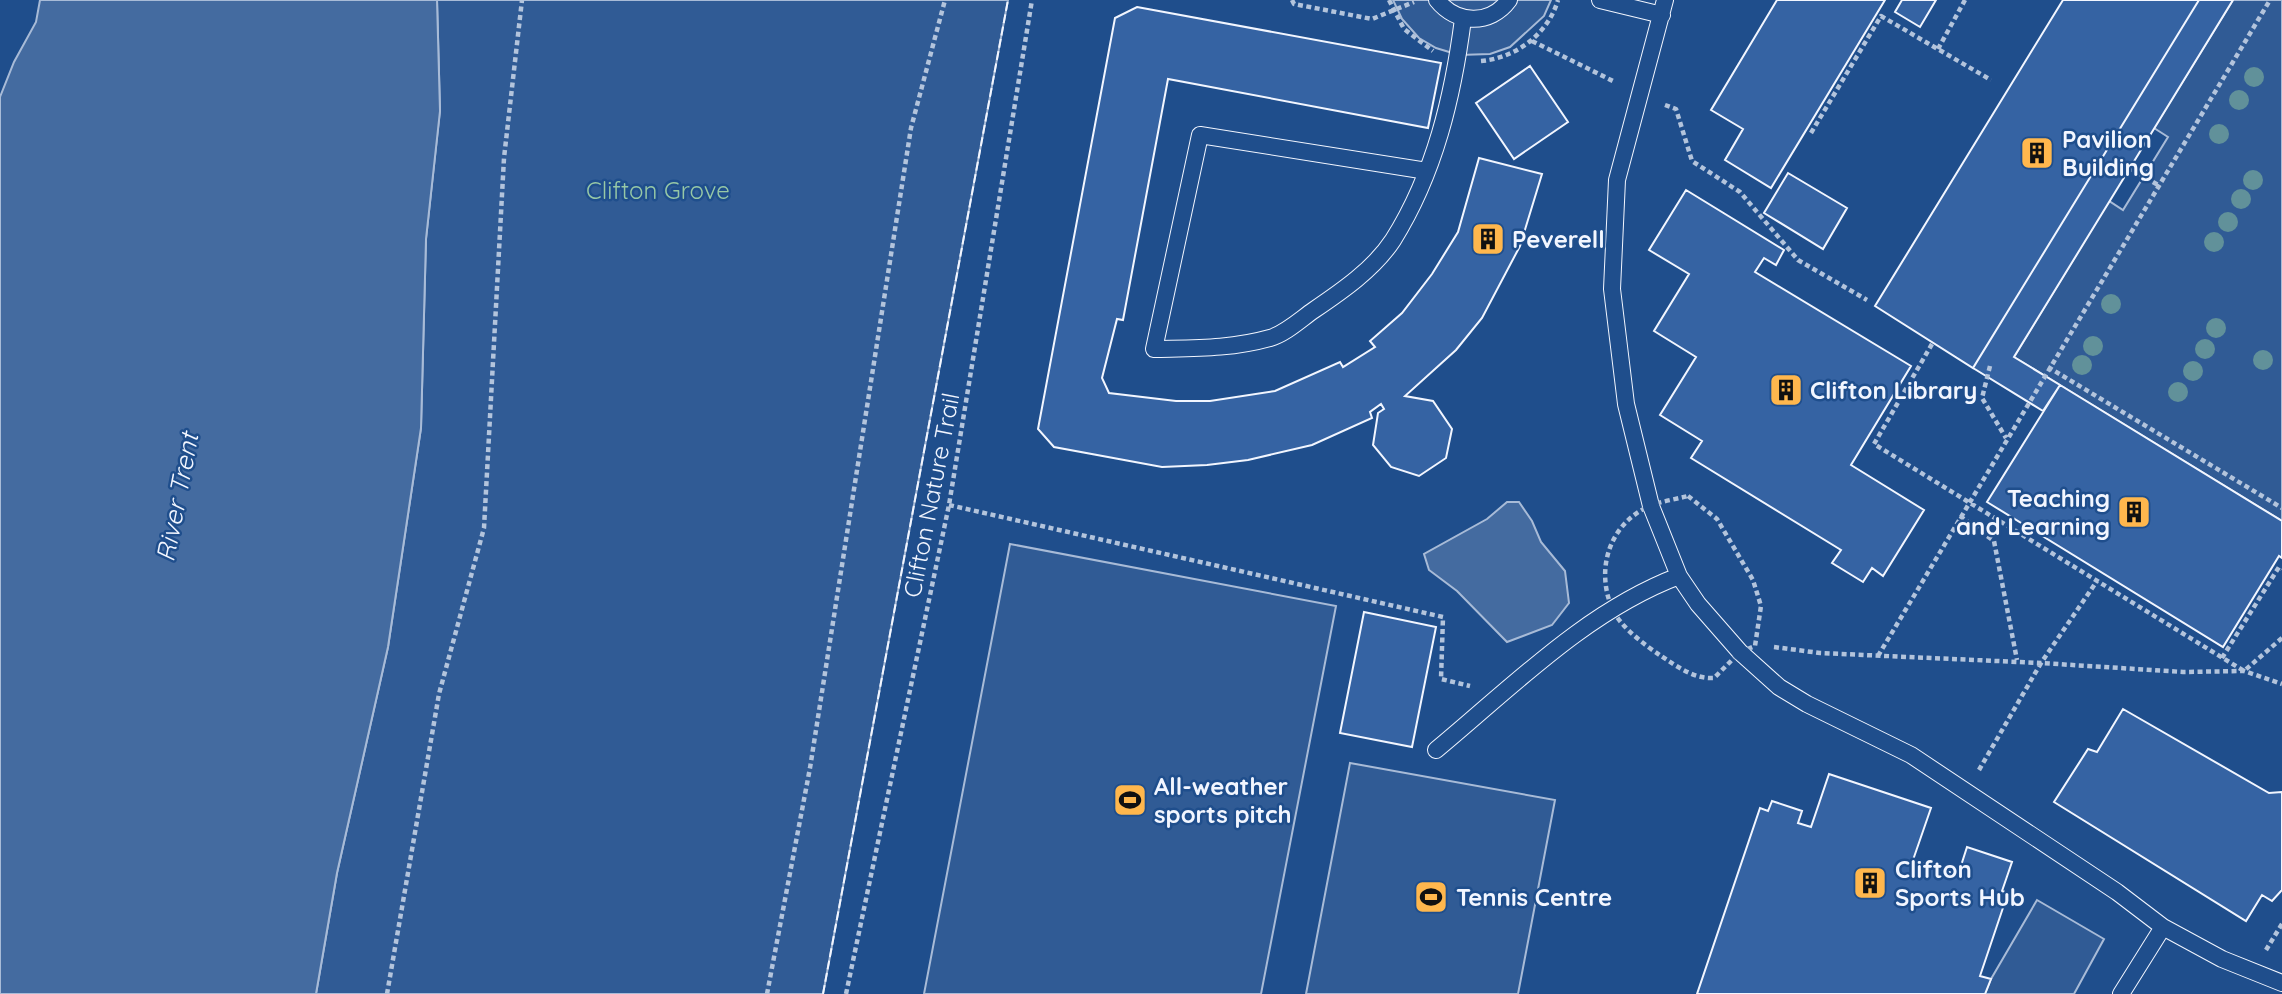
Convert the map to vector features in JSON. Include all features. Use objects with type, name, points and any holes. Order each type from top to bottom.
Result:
[{"type":"lane","points":[[1437,0],[1446,11],[1463,19],[1488,18],[1509,0]]},
{"type":"lane","points":[[1600,0],[1663,8],[1617,180],[1612,289],[1616,346],[1626,404],[1651,506],[1679,576],[1698,604],[1740,652],[1779,687],[1807,704],[1911,755],[2117,892],[2163,927],[2222,959],[2282,983]]},
{"type":"lane","points":[[1427,171],[1200,135],[1154,349],[1227,348],[1273,337],[1332,298],[1371,266],[1393,240],[1427,171],[1448,114],[1463,19]]},
{"type":"lane","points":[[1436,750],[1612,609],[1646,588],[1679,576]]},
{"type":"lane","points":[[2121,994],[2163,927]]},
{"type":"path","points":[[387,994],[439,694],[484,528],[504,158],[522,0]]},
{"type":"path","points":[[767,994],[812,754],[911,128],[945,0]]},
{"type":"path","name":"Clifton Nature Trail","points":[[846,994],[949,505],[1032,0]]},
{"type":"path","points":[[1292,0],[1294,4],[1371,19],[1421,0]]},
{"type":"path","points":[[1490,61],[1505,57],[1532,41],[1545,26],[1558,0]]},
{"type":"path","points":[[1938,49],[1965,0]]},
{"type":"path","points":[[1878,656],[2048,367],[2270,0]]},
{"type":"path","points":[[1811,133],[1881,16],[1991,80]]},
{"type":"path","points":[[1532,41],[1676,109],[1692,161],[1740,192],[1798,260],[1867,300]]},
{"type":"path","points":[[2131,169],[2158,185]]},
{"type":"path","points":[[1932,344],[1874,444],[2244,671],[2282,684]]},
{"type":"path","points":[[1990,366],[1982,398],[2006,438]]},
{"type":"path","points":[[2048,367],[2282,508]]},
{"type":"path","points":[[949,505],[1443,617],[1441,679],[1504,694]]},
{"type":"path","points":[[1960,516],[1994,541],[2017,660]]},
{"type":"path","points":[[2222,658],[2279,567],[2282,569]]},
{"type":"path","points":[[1966,792],[2041,663],[2098,581]]},
{"type":"path","points":[[1755,646],[1878,656],[2017,660],[2183,672],[2244,671],[2282,638]]},
{"type":"path","points":[[2263,955],[2282,923]]},
{"type":"shaded area","name":"Clifton Grove","points":[[437,0],[1008,0],[823,994],[316,994],[337,873],[388,647],[421,428],[426,239],[440,110]]},
{"type":"shaded area","points":[[1393,0],[1551,0],[1544,16],[1510,47],[1490,54],[1459,55],[1436,48],[1419,38],[1402,19]]},
{"type":"shaded area","points":[[2233,0],[2282,0],[2282,521],[2014,357],[2109,201],[2123,210],[2168,137],[2154,128]]},
{"type":"shaded area","name":"All-weather sports pitch","points":[[1010,544],[1336,606],[1261,994],[924,994]]},
{"type":"shaded area","name":"Tennis Centre","points":[[1350,763],[1555,800],[1518,994],[1306,994]]},
{"type":"shaded area","points":[[2037,900],[2104,939],[2074,994],[1985,994],[1991,979]]},
{"type":"water","name":"River Trent","points":[[40,0],[437,0],[440,111],[426,239],[421,428],[388,647],[337,873],[316,994],[0,994],[0,97],[14,62],[36,22]]},
{"type":"water","points":[[1507,502],[1519,502],[1532,521],[1541,542],[1565,571],[1569,603],[1552,625],[1507,642],[1457,591],[1429,570],[1424,554],[1487,519]]},
{"type":"building","points":[[1777,0],[1885,0],[1771,188],[1725,160],[1743,129],[1711,110]]},
{"type":"building","points":[[1902,0],[1936,0],[1920,27],[1895,12]]},
{"type":"building","name":"Pavilion Building","points":[[2063,0],[2199,0],[1973,368],[1875,306]]},
{"type":"building","points":[[2199,0],[2233,0],[2014,357],[2060,385],[2043,411],[1973,368]]},
{"type":"building","name":"Peverell","points":[[1137,7],[1441,63],[1428,128],[1168,79],[1123,320],[1117,319],[1102,378],[1109,393],[1176,401],[1210,401],[1275,391],[1340,362],[1343,367],[1375,347],[1370,341],[1402,313],[1432,274],[1458,232],[1479,158],[1542,174],[1520,246],[1482,318],[1456,350],[1405,396],[1433,401],[1452,429],[1446,458],[1419,476],[1391,467],[1373,445],[1378,413],[1384,409],[1381,404],[1370,412],[1372,418],[1312,445],[1248,460],[1207,465],[1162,467],[1054,447],[1038,429],[1115,18]]},
{"type":"building","name":"Peverell","points":[[1530,66],[1568,122],[1514,159],[1476,103]]},
{"type":"building","name":"Peverell","points":[[1530,66],[1568,122],[1514,159],[1476,103]]},
{"type":"building","points":[[1788,173],[1847,208],[1823,249],[1764,213]]},
{"type":"building","name":"Clifton Library","points":[[1686,190],[1784,250],[1776,265],[1764,258],[1755,272],[1911,366],[1851,465],[1924,510],[1883,576],[1872,568],[1863,582],[1832,563],[1841,550],[1691,458],[1702,441],[1660,415],[1696,357],[1654,331],[1689,274],[1649,250]]},
{"type":"building","name":"Teaching and Learning","points":[[2060,385],[2282,521],[2282,558],[2279,556],[2223,647],[1987,502]]},
{"type":"building","points":[[1364,612],[1436,627],[1412,747],[1340,733]]},
{"type":"building","points":[[2123,709],[2269,793],[2282,792],[2282,890],[2272,901],[2262,895],[2246,921],[2054,802],[2088,749],[2097,752]]},
{"type":"building","name":"Clifton Sports Hub","points":[[1829,774],[1931,808],[1913,860],[1958,875],[1967,847],[2012,862],[2002,891],[2008,893],[1980,976],[1991,979],[1985,994],[1697,994],[1760,808],[1768,811],[1772,801],[1802,811],[1798,823],[1811,827]]},
{"type":"fence","points":[[823,994],[1008,0]]},
{"type":"place","name":"Pavilion Building","points":[[2037,153]]},
{"type":"place","name":"Peverell","points":[[1488,239]]},
{"type":"place","name":"Clifton Library","points":[[1786,390]]},
{"type":"place","name":"Teaching and Learning","points":[[2134,512]]},
{"type":"place","name":"All-weather sports pitch","points":[[1130,800]]},
{"type":"place","name":"Clifton Sports Hub","points":[[1870,883]]},
{"type":"place","name":"Tennis Centre","points":[[1431,897]]}]
